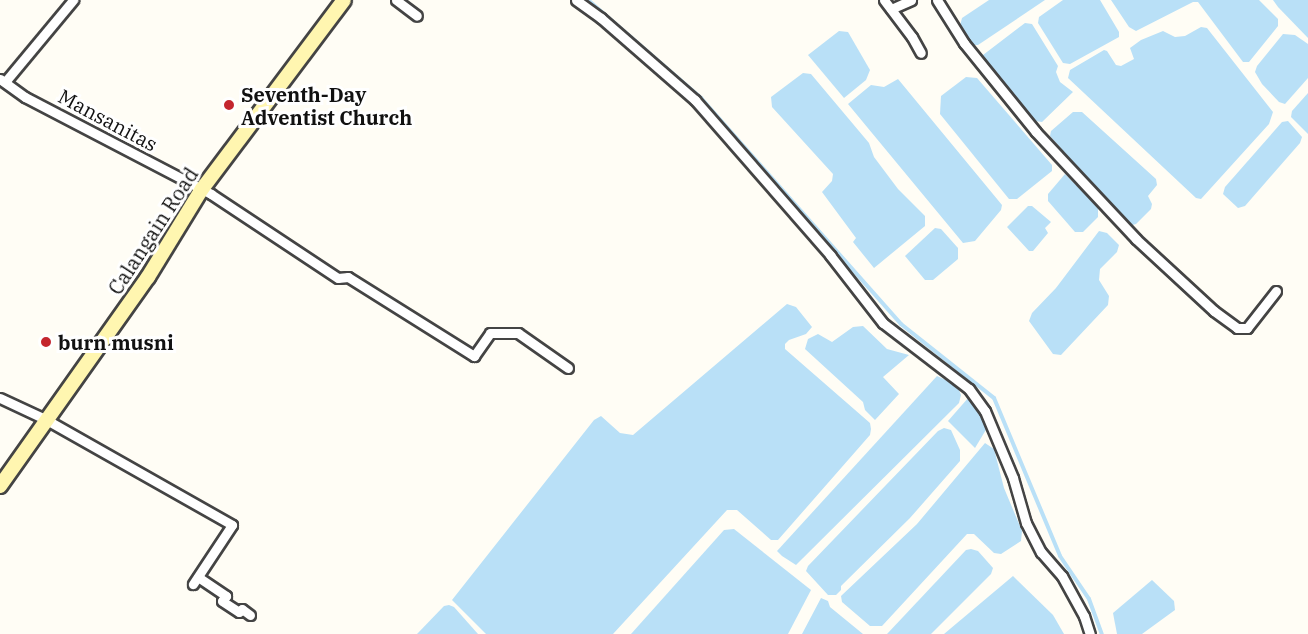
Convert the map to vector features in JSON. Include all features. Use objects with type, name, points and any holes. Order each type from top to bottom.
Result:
[{"type":"street","points":[[3,80],[73,0]]},
{"type":"street","name":"Calangain Road","points":[[0,486],[45,419],[148,277],[202,189],[344,0]]},
{"type":"street","points":[[396,0],[417,16]]},
{"type":"street","points":[[576,0],[601,18],[695,100],[830,255],[883,323],[969,388],[986,411],[1013,478],[1026,523],[1041,552],[1062,576],[1084,616],[1090,634]]},
{"type":"street","points":[[884,0],[921,53]]},
{"type":"street","points":[[891,9],[911,0]]},
{"type":"street","points":[[936,0],[964,44],[1036,132],[1137,239],[1207,305],[1237,328],[1247,328],[1276,291]]},
{"type":"street","name":"Mansanitas","points":[[3,80],[26,97],[202,189],[338,278],[348,277],[474,356],[490,333],[518,333],[568,368]]},
{"type":"street","points":[[0,398],[45,419],[232,525],[195,581],[226,596],[222,601],[239,612],[242,609],[250,615]]},
{"type":"water","points":[[989,0],[1045,0],[978,45],[971,45],[960,26],[962,18]]},
{"type":"water","points":[[1063,0],[1100,0],[1119,32],[1119,37],[1070,64],[1063,63],[1038,23],[1039,17]]},
{"type":"water","points":[[1111,0],[1259,0],[1278,19],[1278,26],[1249,62],[1243,62],[1198,2],[1193,2],[1136,31],[1129,27]]},
{"type":"water","points":[[1273,0],[1308,0],[1308,38],[1278,7]]},
{"type":"water","points":[[1025,23],[1032,24],[1058,66],[1056,72],[1060,82],[1073,92],[1042,122],[1035,121],[982,61],[983,55]]},
{"type":"water","points":[[1201,27],[1207,28],[1273,112],[1269,124],[1201,199],[1196,198],[1068,78],[1070,70],[1104,50],[1116,65],[1121,66],[1134,59],[1130,48],[1141,40],[1163,31],[1175,37],[1185,36]]},
{"type":"water","points":[[839,31],[848,32],[870,70],[866,80],[844,98],[808,55]]},
{"type":"water","points":[[1283,34],[1295,35],[1308,44],[1308,78],[1285,104],[1279,102],[1262,84],[1255,72],[1257,66]]},
{"type":"water","points":[[803,73],[811,74],[869,143],[874,157],[898,189],[925,216],[925,226],[874,268],[853,242],[856,238],[822,192],[832,181],[833,174],[772,107],[771,97]]},
{"type":"water","points":[[966,77],[977,78],[1052,165],[1052,171],[1017,199],[1009,199],[940,114],[941,96]]},
{"type":"water","points":[[898,79],[1002,205],[1001,210],[975,241],[963,243],[848,104],[871,85],[884,87]]},
{"type":"water","points":[[1308,93],[1308,134],[1291,117],[1292,111]]},
{"type":"water","points":[[1073,112],[1082,112],[1156,179],[1157,185],[1148,196],[1152,204],[1151,209],[1136,224],[1129,226],[1050,136],[1051,131]]},
{"type":"water","points":[[1288,121],[1302,137],[1300,143],[1245,206],[1238,208],[1223,194],[1225,187],[1282,122]]},
{"type":"water","points":[[1065,174],[1098,207],[1098,217],[1083,232],[1075,232],[1048,201],[1048,194]]},
{"type":"water","points":[[1028,206],[1032,206],[1051,222],[1045,228],[1048,233],[1033,251],[1029,251],[1007,227]]},
{"type":"water","points":[[935,228],[941,229],[958,248],[958,259],[933,280],[925,280],[905,256]]},
{"type":"water","points":[[1099,231],[1107,233],[1119,245],[1117,252],[1100,269],[1099,280],[1109,296],[1108,305],[1061,355],[1053,354],[1029,321],[1032,313],[1056,288]]},
{"type":"water","points":[[787,304],[796,307],[812,327],[806,334],[789,340],[785,344],[785,349],[870,423],[871,429],[870,435],[778,540],[771,540],[737,510],[727,510],[613,634],[486,634],[452,600],[594,420],[601,416],[620,433],[633,435]]},
{"type":"water","points":[[863,326],[887,349],[909,355],[883,377],[899,394],[875,420],[865,410],[863,402],[805,349],[808,339],[818,334],[832,342],[853,327]]},
{"type":"water","points":[[937,376],[957,385],[961,395],[959,403],[796,565],[782,556],[777,551]]},
{"type":"water","points":[[969,397],[973,399],[987,428],[975,448],[948,421]]},
{"type":"water","points":[[944,428],[951,430],[960,450],[960,461],[910,518],[841,586],[841,590],[836,595],[828,595],[806,571],[808,566],[938,431]]},
{"type":"water","points":[[985,443],[994,449],[1004,488],[1022,531],[1021,541],[1001,554],[994,553],[974,534],[967,534],[882,626],[870,626],[842,602],[841,596],[917,524]]},
{"type":"water","points":[[734,529],[811,590],[788,634],[631,634],[724,530]]},
{"type":"water","points":[[966,550],[978,551],[993,568],[991,574],[931,634],[887,634]]},
{"type":"water","points":[[1013,576],[1053,615],[1064,634],[944,634]]},
{"type":"water","points":[[1152,580],[1174,601],[1175,610],[1142,634],[1117,634],[1113,613]]},
{"type":"water","points":[[821,598],[828,601],[830,607],[863,634],[802,634]]},
{"type":"water","points":[[444,606],[454,607],[478,634],[417,634]]},
{"type":"waterway","points":[[588,0],[701,98],[901,324],[994,398],[1060,556],[1089,599],[1102,634]]},
{"type":"place","name":"Seventh-Day Adventist Church","points":[[229,105]]},
{"type":"place","name":"burn musni","points":[[46,342]]}]
